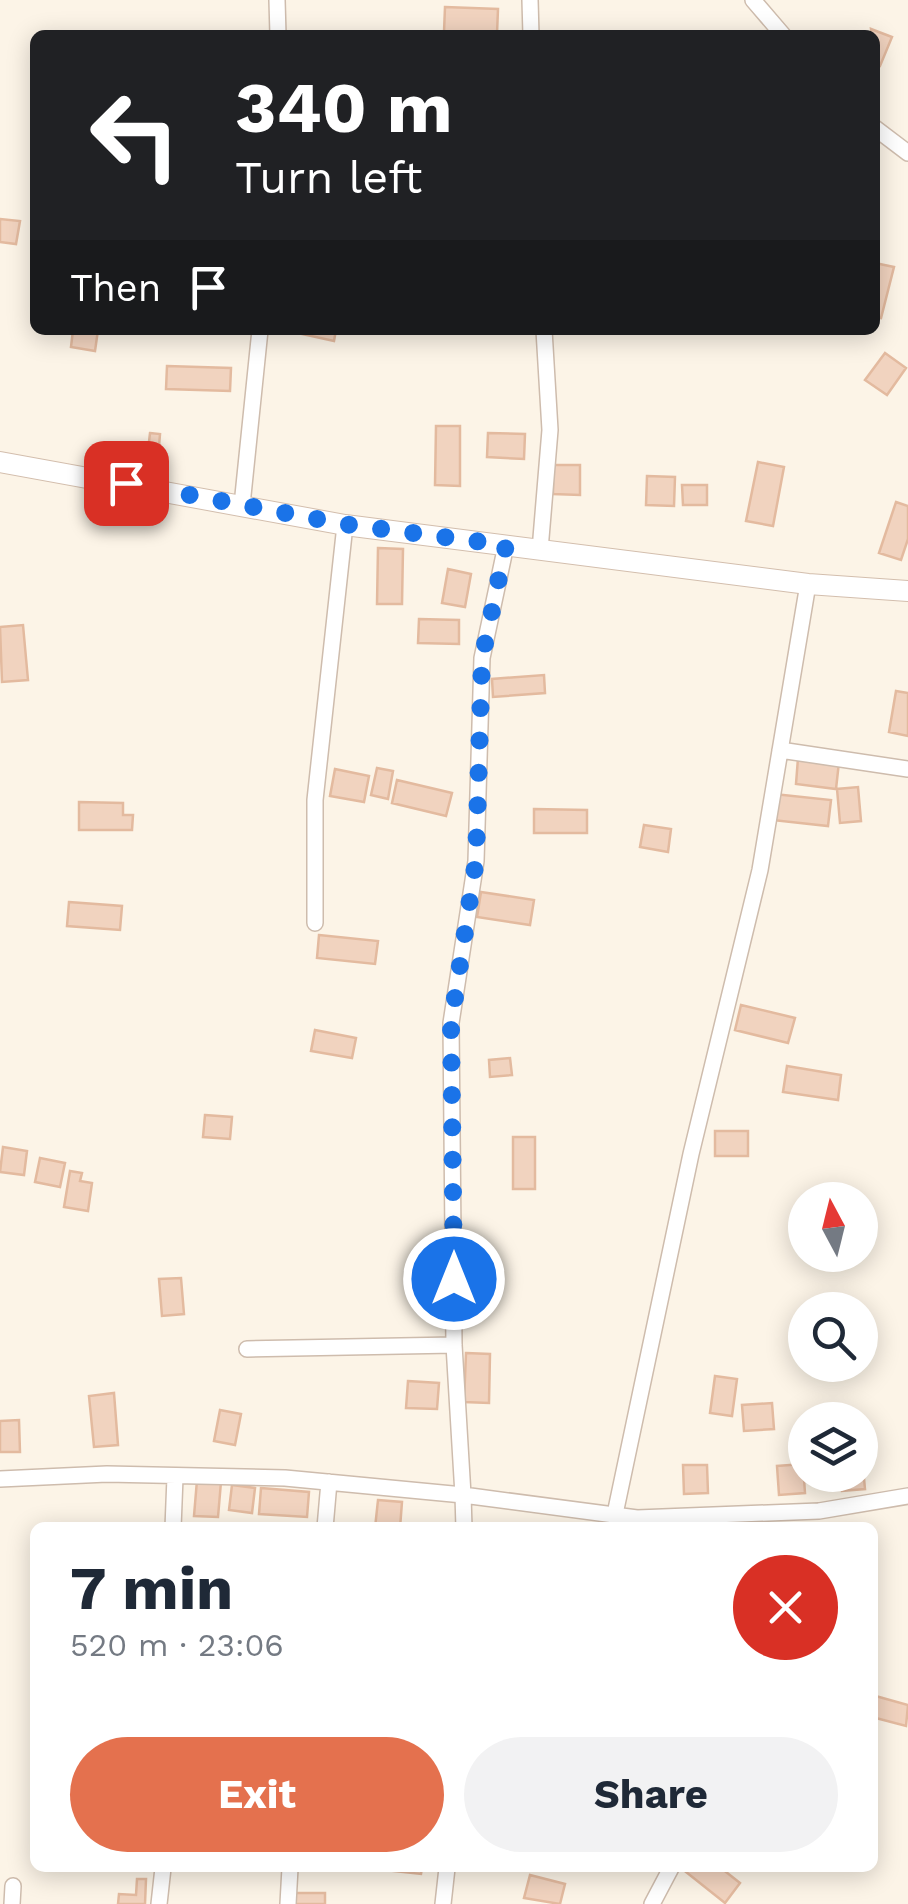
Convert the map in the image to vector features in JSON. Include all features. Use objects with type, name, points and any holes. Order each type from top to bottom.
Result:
[{"type":"street","points":[[278,0],[278,30]]},
{"type":"street","points":[[530,0],[532,30]]},
{"type":"street","points":[[754,0],[779,30]]},
{"type":"street","points":[[880,132],[908,153]]},
{"type":"street","points":[[242,505],[259,335]]},
{"type":"street","points":[[540,550],[550,430],[544,335]]},
{"type":"street","points":[[0,462],[344,524],[808,584],[908,591]]},
{"type":"street","points":[[315,923],[316,800],[344,524]]},
{"type":"street","points":[[464,1522],[454,1345],[451,1024],[476,860],[482,658],[506,545]]},
{"type":"street","points":[[615,1514],[691,1154],[760,870],[808,584]]},
{"type":"street","points":[[780,750],[908,769]]},
{"type":"street","points":[[247,1349],[454,1345]]},
{"type":"street","points":[[0,1479],[108,1474],[329,1482],[615,1514],[635,1522]]},
{"type":"street","points":[[173,1522],[176,1476]]},
{"type":"street","points":[[325,1522],[329,1482]]},
{"type":"street","points":[[652,1522],[820,1511],[908,1496]]},
{"type":"street","points":[[815,1522],[820,1511]]},
{"type":"street","points":[[156,1904],[160,1872]]},
{"type":"street","points":[[288,1904],[290,1872]]},
{"type":"street","points":[[443,1904],[447,1872]]},
{"type":"street","points":[[652,1904],[668,1872]]},
{"type":"street","points":[[12,1904],[13,1886]]},
{"type":"building","points":[[445,7],[498,9],[497,30],[444,30]]},
{"type":"building","points":[[880,32],[892,37],[880,66]]},
{"type":"building","points":[[0,219],[20,221],[16,244],[0,242]]},
{"type":"building","points":[[880,264],[894,267],[880,318]]},
{"type":"building","points":[[72,335],[97,335],[95,351],[71,347]]},
{"type":"building","points":[[307,335],[335,335],[334,341]]},
{"type":"building","points":[[885,353],[906,368],[887,395],[865,380]]},
{"type":"building","points":[[167,366],[231,368],[230,391],[166,389]]},
{"type":"building","points":[[436,426],[460,426],[460,486],[435,485]]},
{"type":"building","points":[[150,433],[160,434],[158,459],[147,459]]},
{"type":"building","points":[[488,433],[525,434],[524,459],[487,457]]},
{"type":"building","points":[[758,462],[784,467],[773,526],[746,521]]},
{"type":"building","points":[[553,465],[580,465],[580,495],[553,494]]},
{"type":"building","points":[[647,476],[675,477],[674,506],[646,505]]},
{"type":"building","points":[[682,485],[707,485],[707,505],[683,505]]},
{"type":"building","points":[[896,502],[908,506],[908,539],[901,560],[879,553]]},
{"type":"building","points":[[378,548],[403,549],[402,604],[377,604]]},
{"type":"building","points":[[448,569],[471,574],[465,607],[442,603]]},
{"type":"building","points":[[419,619],[459,620],[459,644],[418,643]]},
{"type":"building","points":[[23,625],[28,680],[2,682],[0,627]]},
{"type":"building","points":[[544,675],[545,693],[493,697],[492,679]]},
{"type":"building","points":[[896,691],[908,693],[908,736],[889,732]]},
{"type":"building","points":[[798,758],[839,762],[836,789],[796,784]]},
{"type":"building","points":[[377,768],[393,771],[388,799],[371,795]]},
{"type":"building","points":[[335,769],[369,776],[364,802],[330,796]]},
{"type":"building","points":[[397,780],[452,793],[446,816],[392,803]]},
{"type":"building","points":[[858,787],[861,821],[840,823],[837,789]]},
{"type":"building","points":[[774,794],[831,800],[828,826],[772,820]]},
{"type":"building","points":[[79,802],[123,803],[123,815],[133,815],[132,830],[79,830]]},
{"type":"building","points":[[534,809],[587,810],[587,833],[534,833]]},
{"type":"building","points":[[644,825],[671,829],[668,852],[640,847]]},
{"type":"building","points":[[481,892],[534,900],[530,925],[477,917]]},
{"type":"building","points":[[69,902],[122,906],[120,930],[67,926]]},
{"type":"building","points":[[319,935],[378,941],[375,964],[317,958]]},
{"type":"building","points":[[741,1005],[795,1018],[788,1043],[735,1030]]},
{"type":"building","points":[[315,1030],[356,1038],[352,1058],[311,1051]]},
{"type":"building","points":[[510,1058],[512,1075],[490,1077],[489,1060]]},
{"type":"building","points":[[787,1066],[841,1075],[838,1100],[783,1092]]},
{"type":"building","points":[[205,1115],[232,1117],[230,1139],[203,1137]]},
{"type":"building","points":[[715,1131],[748,1131],[748,1156],[715,1156]]},
{"type":"building","points":[[513,1137],[535,1137],[535,1189],[513,1189]]},
{"type":"building","points":[[3,1147],[27,1151],[24,1175],[0,1172]]},
{"type":"building","points":[[40,1158],[65,1163],[60,1187],[35,1182]]},
{"type":"building","points":[[70,1171],[82,1173],[80,1181],[92,1183],[88,1211],[64,1207]]},
{"type":"building","points":[[181,1278],[184,1314],[162,1316],[159,1279]]},
{"type":"building","points":[[466,1353],[490,1354],[489,1403],[464,1402]]},
{"type":"building","points":[[715,1376],[737,1379],[732,1416],[710,1413]]},
{"type":"building","points":[[408,1381],[439,1383],[437,1409],[406,1408]]},
{"type":"building","points":[[114,1393],[118,1445],[94,1447],[89,1396]]},
{"type":"building","points":[[772,1403],[774,1429],[744,1431],[742,1405]]},
{"type":"building","points":[[220,1410],[241,1414],[235,1445],[214,1441]]},
{"type":"building","points":[[19,1420],[20,1452],[0,1452],[0,1421]]},
{"type":"building","points":[[683,1465],[707,1465],[708,1493],[684,1494]]},
{"type":"building","points":[[788,1465],[788,1492],[805,1493],[779,1495],[777,1466]]},
{"type":"building","points":[[197,1480],[221,1482],[218,1517],[194,1516]]},
{"type":"building","points":[[232,1485],[255,1488],[252,1513],[229,1510]]},
{"type":"building","points":[[261,1488],[309,1492],[307,1517],[259,1514]]},
{"type":"building","points":[[378,1500],[402,1502],[400,1522],[376,1522]]},
{"type":"building","points":[[878,1697],[908,1705],[906,1726],[878,1719]]},
{"type":"building","points":[[686,1872],[726,1872],[740,1883],[725,1903]]},
{"type":"building","points":[[530,1875],[565,1884],[560,1904],[524,1898]]},
{"type":"building","points":[[137,1879],[146,1879],[145,1904],[118,1904],[119,1894],[136,1895]]},
{"type":"building","points":[[295,1893],[325,1893],[325,1904],[295,1904]]},
{"type":"route","points":[[126,483],[344,524],[506,545],[482,658],[482,741],[475,791],[476,860],[451,1024],[454,1279]]}]
